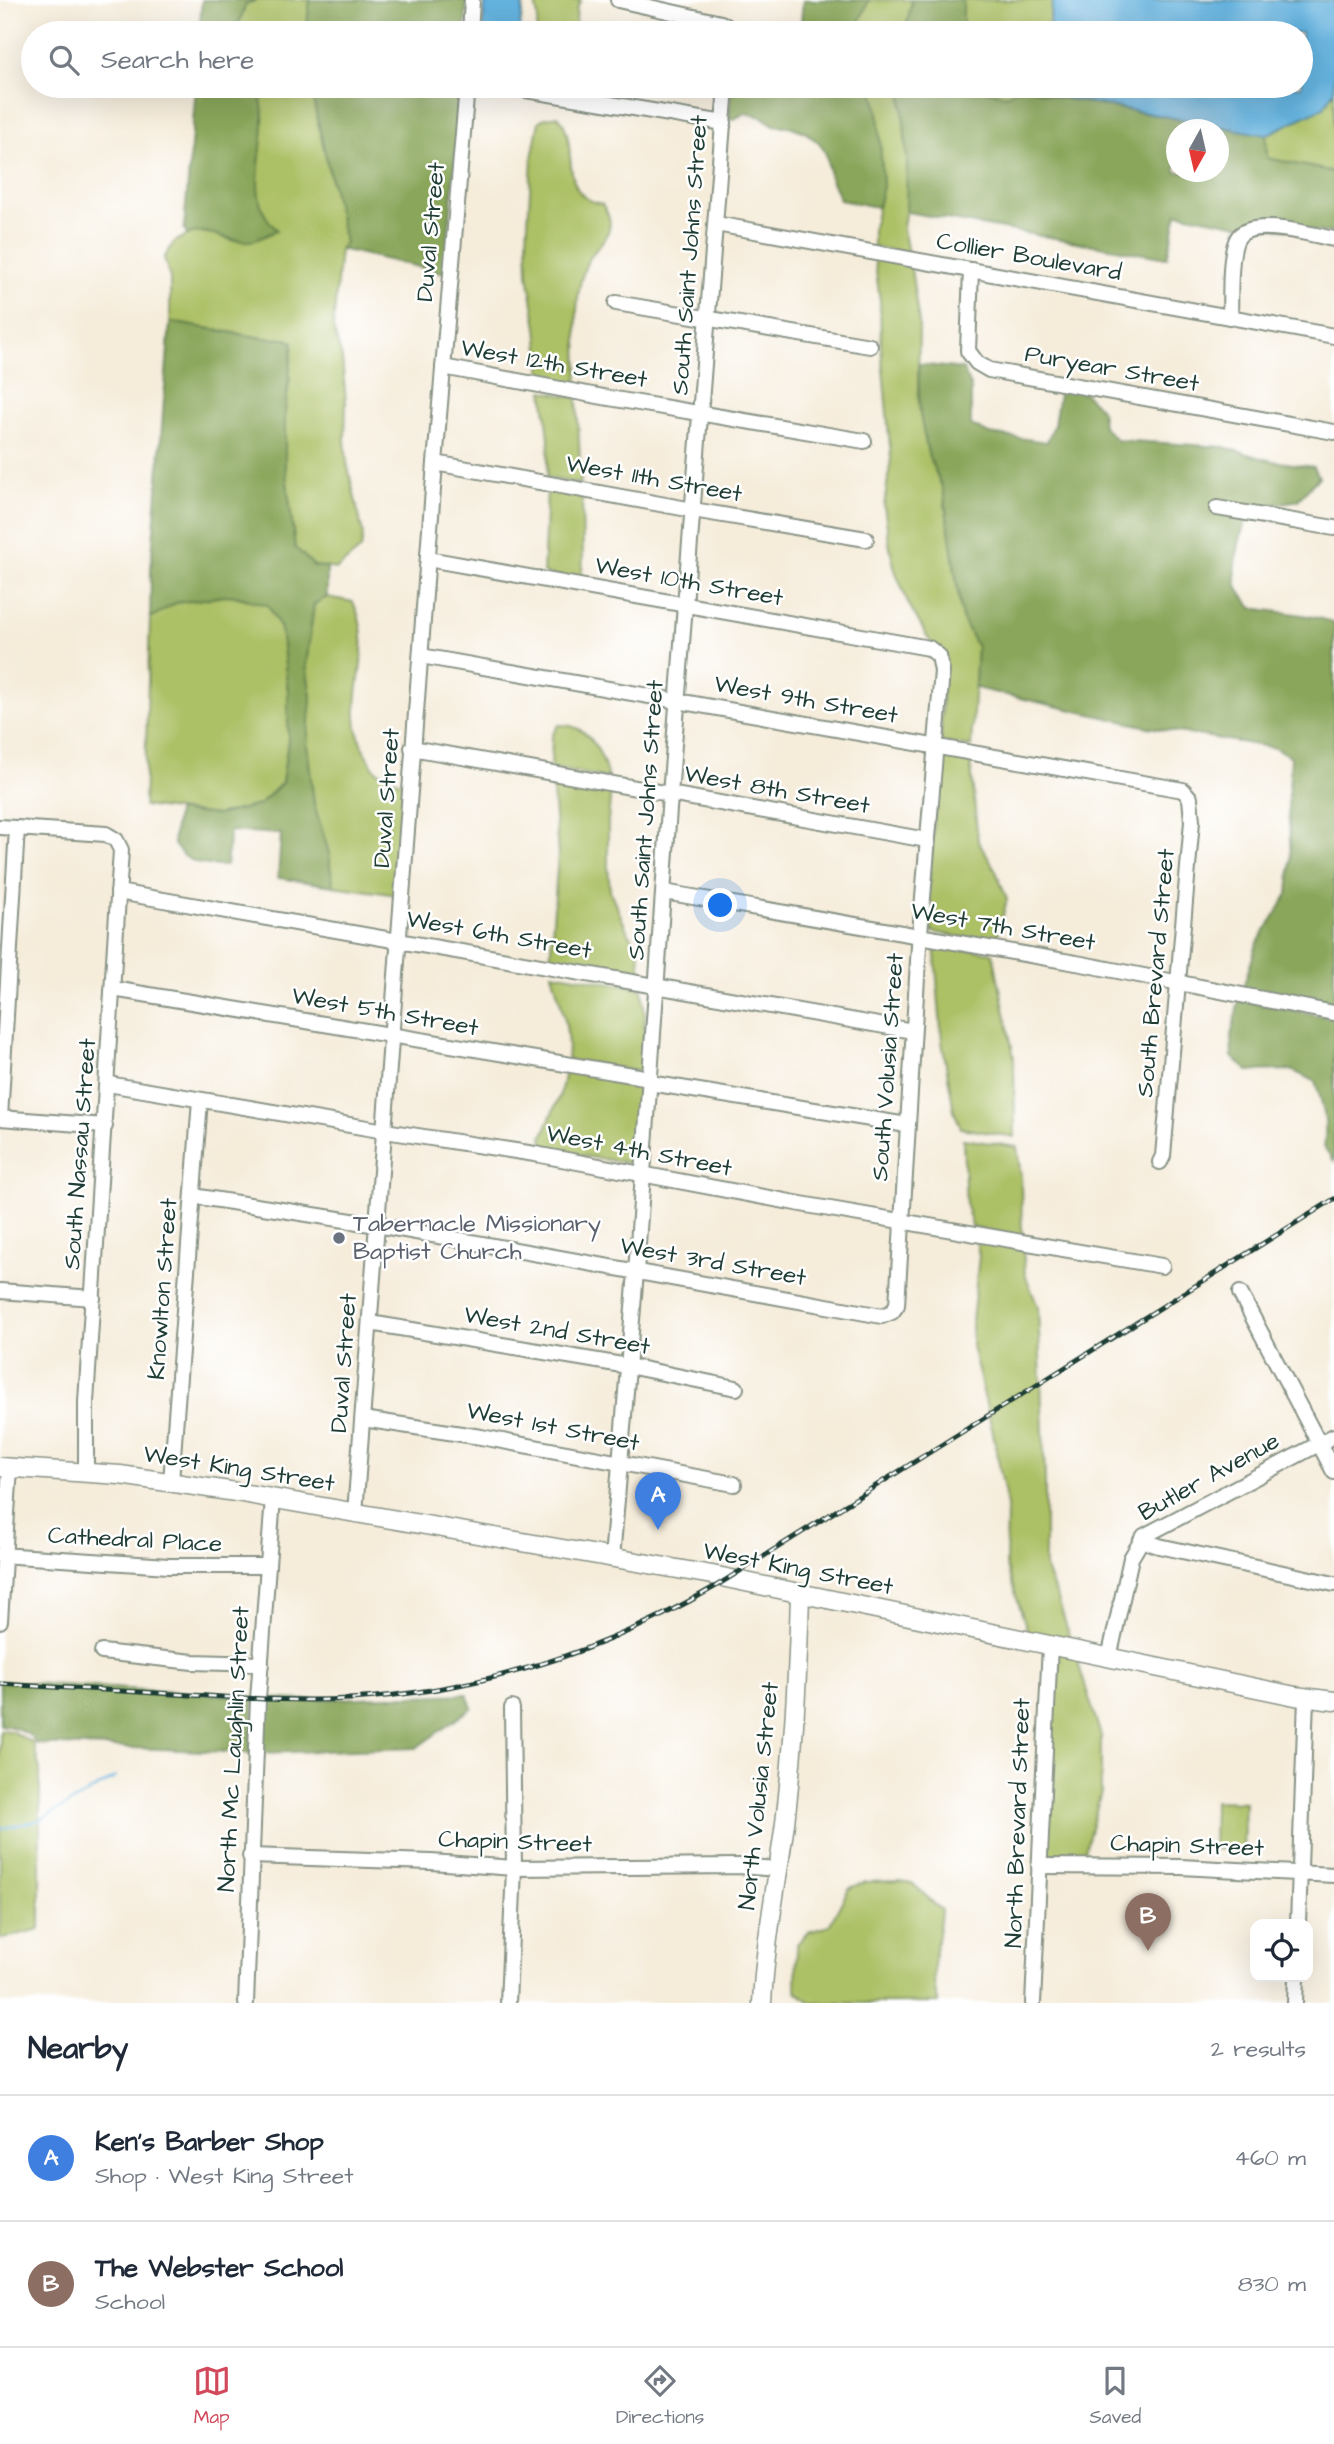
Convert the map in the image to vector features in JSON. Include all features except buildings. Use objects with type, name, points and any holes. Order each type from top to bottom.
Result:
[{"type":"main road","name":"West King Street","points":[[5,1467],[86,1472],[171,1482],[728,1578],[1306,1698],[1334,1701]]},
{"type":"main road","name":"North Volusia Street","points":[[762,2003],[785,1822],[797,1691],[800,1594]]},
{"type":"street","points":[[471,21],[472,0]]},
{"type":"street","points":[[618,0],[712,21]]},
{"type":"street","name":"Duval Street","points":[[355,1513],[400,941],[412,748],[466,98]]},
{"type":"street","points":[[574,98],[724,123]]},
{"type":"street","name":"South Saint Johns Street","points":[[612,1559],[725,98]]},
{"type":"street","name":"Collier Boulevard","points":[[716,223],[1334,336]]},
{"type":"street","points":[[1230,317],[1233,255],[1238,237],[1250,229],[1265,227],[1334,239]]},
{"type":"street","name":"Puryear Street","points":[[971,270],[968,351],[977,363],[989,370],[1334,432]]},
{"type":"street","points":[[616,303],[870,346]]},
{"type":"street","name":"West 12th Street","points":[[443,367],[864,441]]},
{"type":"street","name":"West 11th Street","points":[[435,463],[866,539]]},
{"type":"street","points":[[1217,508],[1334,528]]},
{"type":"street","name":"West 10th Street","points":[[428,559],[929,648],[939,656]]},
{"type":"street","name":"West 9th Street","points":[[421,656],[1183,790]]},
{"type":"street","name":"South Volusia Street","points":[[892,1312],[897,1305],[913,1031],[942,671],[939,656]]},
{"type":"street","name":"West 8th Street","points":[[412,748],[927,840]]},
{"type":"street","name":"South Brevard Street","points":[[1160,1162],[1163,1156],[1192,821],[1190,799],[1183,790]]},
{"type":"street","points":[[0,827],[17,828],[0,1118],[105,1126]]},
{"type":"street","name":"South Nassau Street","points":[[17,828],[106,834],[116,840],[121,850],[85,1425],[86,1472]]},
{"type":"street","name":"West 6th Street","points":[[118,892],[913,1031]]},
{"type":"street","name":"West 7th Street","points":[[664,892],[920,935],[1334,1013]]},
{"type":"street","name":"West 5th Street","points":[[113,989],[907,1125]]},
{"type":"street","name":"West 4th Street","points":[[108,1084],[535,1154],[1162,1266]]},
{"type":"street","name":"Knowlton Street","points":[[171,1482],[200,1100]]},
{"type":"street","name":"West 3rd Street","points":[[193,1196],[377,1225],[882,1316],[892,1312]]},
{"type":"street","points":[[0,1291],[93,1298]]},
{"type":"street","points":[[1241,1293],[1334,1472]]},
{"type":"street","name":"West 2nd Street","points":[[370,1323],[628,1366],[736,1388]]},
{"type":"street","name":"West 1st Street","points":[[363,1419],[481,1437],[734,1484]]},
{"type":"street","name":"Butler Avenue","points":[[1109,1658],[1131,1558],[1141,1540],[1151,1531],[1334,1436]]},
{"type":"street","points":[[0,1621],[5,1467]]},
{"type":"street","name":"North Mc Laughlin Street","points":[[246,2003],[250,1856],[273,1498]]},
{"type":"street","points":[[1141,1540],[1334,1584]]},
{"type":"street","name":"Cathedral Place","points":[[3,1555],[169,1566],[268,1566]]},
{"type":"street","name":"North Brevard Street","points":[[1034,2003],[1049,1645]]},
{"type":"street","points":[[102,1652],[193,1662],[261,1664]]},
{"type":"street","points":[[1298,1919],[1306,1698]]},
{"type":"street","points":[[508,2003],[514,1868],[512,1708]]},
{"type":"street","name":"Chapin Street","points":[[250,1856],[432,1862],[514,1868],[738,1866],[778,1869]]},
{"type":"street","name":"Chapin Street","points":[[1039,1866],[1181,1867],[1334,1875]]},
{"type":"street","points":[[1295,2003],[1296,1982]]},
{"type":"green space","points":[[202,0],[257,0],[246,4],[240,21],[200,21]]},
{"type":"green space","points":[[257,0],[310,0],[307,21],[240,21],[246,4]]},
{"type":"green space","points":[[310,0],[467,0],[466,21],[307,21]]},
{"type":"green space","points":[[527,0],[581,0],[576,21],[538,21],[535,2]]},
{"type":"green space","points":[[803,0],[869,0],[859,21],[801,21]]},
{"type":"green space","points":[[869,0],[912,0],[908,21],[859,21]]},
{"type":"green space","points":[[912,0],[963,0],[963,21],[908,21]]},
{"type":"green space","points":[[963,0],[1053,0],[1050,21],[963,21]]},
{"type":"green space","points":[[1334,90],[1334,172],[1267,158],[1266,135],[1324,107]]},
{"type":"green space","points":[[195,98],[260,98],[263,122],[259,198],[265,215],[277,230],[260,238],[242,241],[202,232],[187,235],[184,228]]},
{"type":"green space","points":[[260,98],[313,98],[345,242],[340,249],[333,328],[342,358],[347,463],[363,534],[361,549],[337,569],[314,566],[295,548],[285,465],[285,412],[290,376],[263,338],[170,322],[170,278],[164,258],[174,242],[195,231],[234,241],[276,230],[264,215],[259,198]]},
{"type":"green space","points":[[313,98],[461,98],[445,273],[340,249],[345,242]]},
{"type":"green space","points":[[730,98],[875,98],[883,186],[878,207],[840,200],[830,177],[826,154],[820,144],[805,132],[774,125],[762,117],[745,113],[729,119]]},
{"type":"green space","points":[[875,98],[902,98],[907,159],[907,200],[903,228],[908,253],[873,247],[873,228],[883,186]]},
{"type":"green space","points":[[902,98],[1061,98],[1177,119],[1166,119],[1166,182],[1229,182],[1229,128],[1266,135],[1267,158],[1334,172],[1334,233],[1245,226],[1177,213],[1167,258],[906,212],[907,159]]},
{"type":"green space","points":[[558,116],[565,127],[573,179],[578,190],[587,199],[602,204],[610,226],[605,238],[586,263],[579,290],[577,387],[542,380],[528,275],[527,239],[532,158],[539,121]]},
{"type":"green space","points":[[874,258],[911,265],[919,323],[920,414],[928,454],[943,489],[962,618],[977,647],[971,747],[941,742],[943,652],[931,643],[908,603],[890,548],[884,506],[891,459],[881,347],[880,300]]},
{"type":"green space","points":[[170,322],[293,342],[285,412],[285,465],[295,547],[314,566],[327,567],[327,597],[314,604],[306,665],[311,697],[307,745],[314,804],[330,857],[334,886],[278,878],[281,834],[230,831],[226,866],[189,860],[173,843],[177,811],[217,815],[259,805],[282,783],[288,742],[288,691],[281,629],[268,605],[231,595],[176,603],[150,618],[151,568]]},
{"type":"green space","points":[[918,364],[963,369],[971,387],[971,425],[989,434],[1047,442],[1054,425],[1060,388],[1083,392],[1101,409],[1103,426],[1117,440],[1224,447],[1272,461],[1314,467],[1319,477],[1298,500],[1253,509],[1241,537],[1236,572],[1239,590],[1252,608],[1304,615],[1334,623],[1334,1007],[1242,990],[1257,944],[1288,894],[1291,859],[1288,806],[1291,757],[1275,748],[1148,727],[975,688],[977,647],[962,618],[943,489],[928,454],[920,414]]},
{"type":"green space","points":[[543,391],[577,398],[581,484],[547,478],[549,438]]},
{"type":"green space","points":[[547,489],[582,495],[581,581],[543,573]]},
{"type":"green space","points":[[231,595],[268,605],[281,629],[288,691],[288,742],[282,783],[259,805],[217,815],[144,806],[150,618],[176,603]]},
{"type":"green space","points":[[327,597],[353,602],[360,622],[362,642],[356,717],[359,736],[367,756],[379,772],[405,784],[398,895],[334,886],[330,857],[314,804],[307,745],[311,697],[306,665],[314,604]]},
{"type":"green space","points":[[559,725],[570,726],[587,734],[598,750],[608,778],[551,768],[552,735]]},
{"type":"green space","points":[[939,753],[970,757],[978,841],[995,869],[1007,899],[996,943],[932,932],[928,898]]},
{"type":"green space","points":[[552,779],[611,790],[608,821],[610,891],[639,951],[641,977],[550,961],[558,855]]},
{"type":"green space","points":[[934,943],[993,953],[1014,1057],[1015,1137],[961,1128],[954,1111],[942,1042]]},
{"type":"green space","points":[[552,973],[642,988],[645,1017],[641,1072],[567,1060],[566,1026]]},
{"type":"green space","points":[[1239,1000],[1334,1018],[1334,1161],[1324,1147],[1324,1114],[1315,1081],[1291,1070],[1248,1071],[1232,1057],[1231,1036]]},
{"type":"green space","points":[[565,1071],[640,1082],[635,1164],[544,1150],[542,1137],[560,1095]]},
{"type":"green space","points":[[963,1139],[1017,1147],[1021,1177],[1022,1237],[973,1228],[966,1206]]},
{"type":"green space","points":[[976,1239],[1023,1248],[1025,1274],[1038,1307],[1045,1478],[1045,1567],[1072,1645],[1029,1636],[1006,1564],[1007,1506],[972,1346],[979,1256]]},
{"type":"green space","points":[[1054,1651],[1076,1656],[1101,1736],[1101,1792],[1082,1861],[1044,1860]]},
{"type":"green space","points":[[0,1681],[254,1697],[251,1753],[37,1744],[21,1730],[0,1725]]},
{"type":"green space","points":[[467,1694],[472,1708],[416,1748],[260,1753],[263,1698],[303,1700]]},
{"type":"green space","points":[[0,1730],[11,1731],[33,1743],[40,1770],[40,1929],[0,1939]]},
{"type":"green space","points":[[1214,1801],[1245,1802],[1243,1850],[1213,1849]]},
{"type":"green space","points":[[866,1882],[912,1883],[941,1910],[934,1969],[939,2003],[812,2003],[796,1991],[797,1944],[808,1932],[829,1926],[849,1888]]},
{"type":"water","points":[[485,0],[524,0],[521,21],[483,21]]},
{"type":"water","points":[[1053,0],[1334,0],[1334,90],[1324,107],[1266,135],[1229,128],[1229,119],[1179,119],[1066,98],[1313,98],[1313,21],[1050,21]]},
{"type":"waterway","points":[[0,1829],[40,1820],[116,1777]]},
{"type":"railway","points":[[0,1684],[270,1699],[350,1699],[446,1687],[493,1677],[585,1649],[630,1630],[716,1586],[1334,1199]]},
{"type":"place","name":"Tabernacle Missionary Baptist Church","points":[[339,1238]]},
{"type":"place","name":"Ken's Barber Shop","points":[[658,1530]]},
{"type":"place","name":"The Webster School","points":[[1148,1951]]}]
